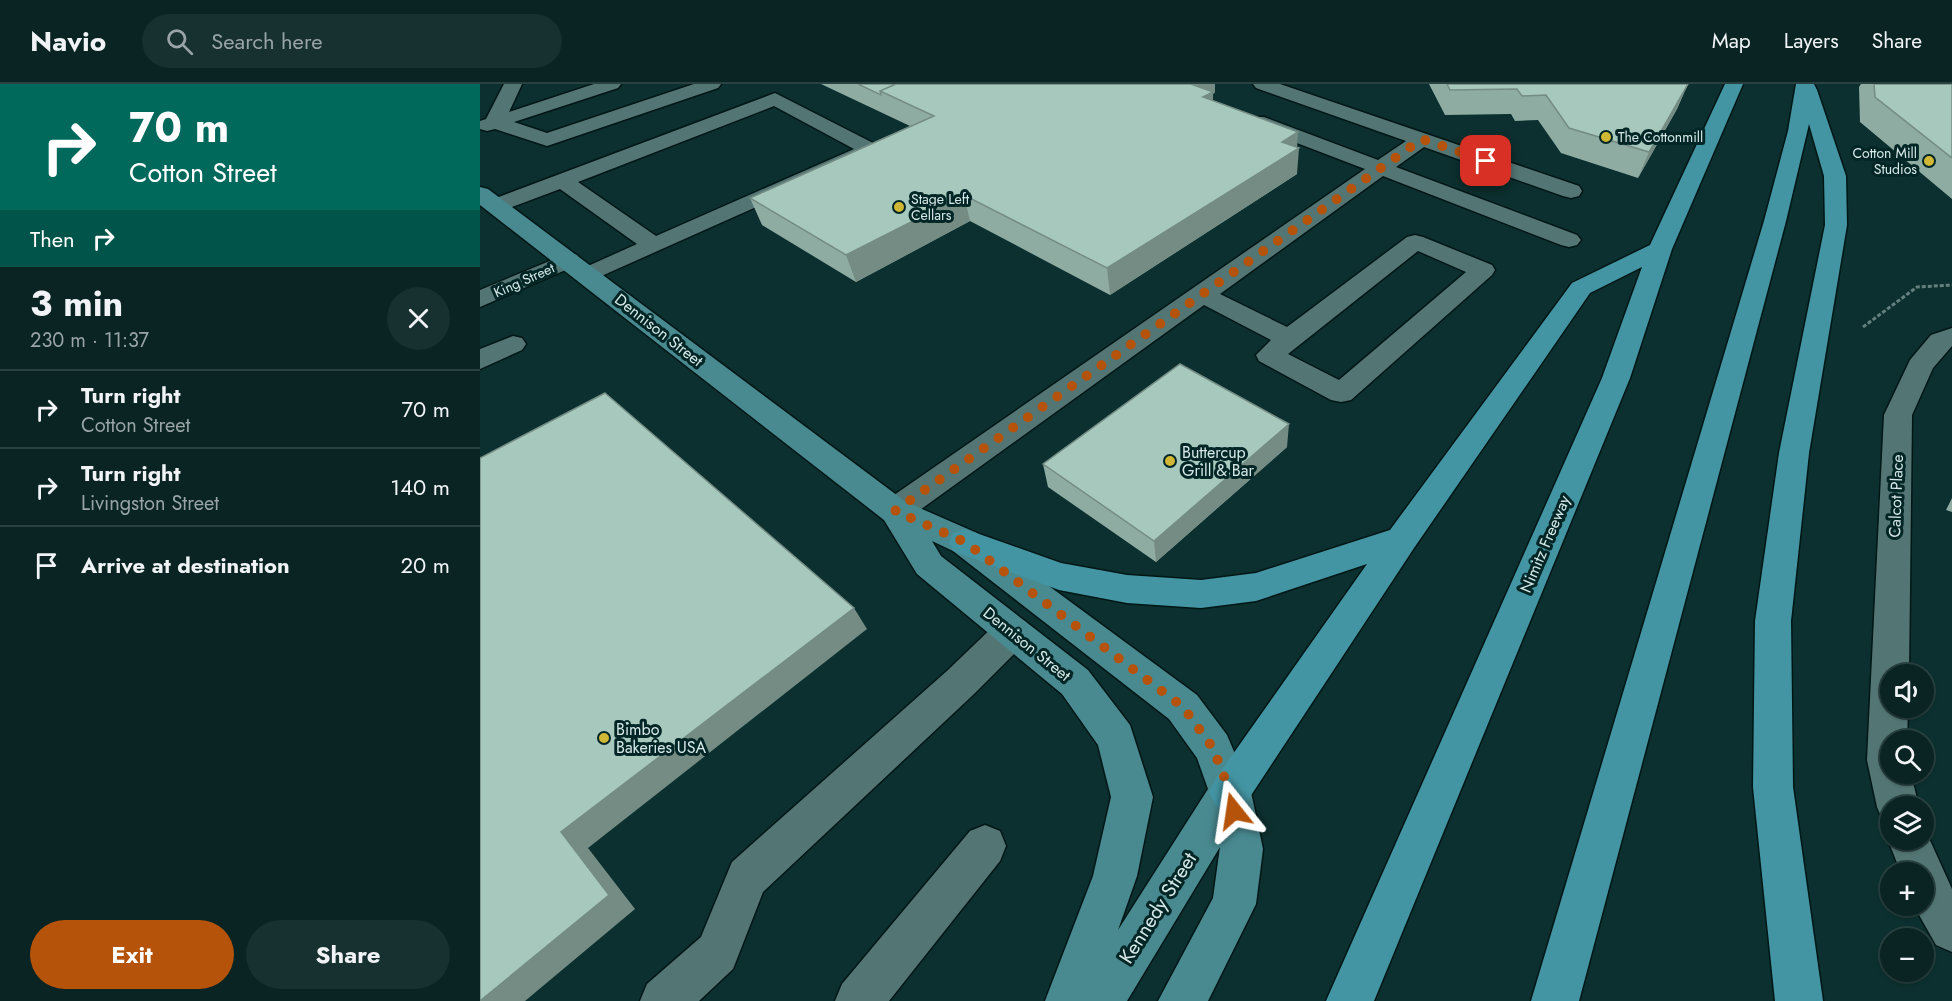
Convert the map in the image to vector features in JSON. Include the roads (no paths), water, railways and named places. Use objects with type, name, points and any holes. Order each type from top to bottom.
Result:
[{"type":"highway","name":"Nimitz Freeway","points":[[1350,1001],[1616,378],[1660,249],[1734,84]]},
{"type":"highway","points":[[1555,1001],[1776,222],[1798,131],[1806,84]]},
{"type":"highway","points":[[1799,1001],[1773,787],[1773,621],[1794,453],[1836,225],[1834,176],[1806,84]]},
{"type":"highway","points":[[1230,792],[1402,539],[1581,288],[1660,249]]},
{"type":"highway","points":[[965,542],[1059,576],[1127,589],[1201,594],[1256,587],[1402,539]]},
{"type":"main road","name":"Dennison Street","points":[[488,200],[895,511],[965,542],[1183,707],[1213,748],[1230,792]]},
{"type":"main road","name":"Dennison Street","points":[[895,511],[929,565],[1075,682],[1116,738],[1132,797],[1114,876],[1069,1001]]},
{"type":"main road","name":"Kennedy Street","points":[[1100,1001],[1230,792]]},
{"type":"main road","points":[[1182,1001],[1234,904],[1242,849],[1230,792]]},
{"type":"street","points":[[487,125],[513,84]]},
{"type":"street","points":[[487,125],[612,84]]},
{"type":"street","points":[[487,125],[547,140],[712,84]]},
{"type":"street","points":[[1262,84],[1317,95],[1422,139],[1571,191]]},
{"type":"street","name":"King Street","points":[[480,299],[654,245],[870,149],[775,99],[561,181]]},
{"type":"street","points":[[1233,112],[1569,240]]},
{"type":"street","points":[[895,511],[1422,139]]},
{"type":"street","points":[[488,200],[561,181],[654,245]]},
{"type":"street","points":[[1415,242],[1483,270],[1341,393],[1269,355],[1289,339],[1415,242]]},
{"type":"street","points":[[1202,294],[1289,339]]},
{"type":"street","name":"Calcot Place","points":[[1890,664],[1898,415],[1920,366],[1940,341],[1952,336]]},
{"type":"street","points":[[480,360],[513,344]]},
{"type":"street","points":[[664,1001],[717,953],[747,877],[961,682],[1012,632]]},
{"type":"street","points":[[859,1001],[985,846]]},
{"type":"street","points":[[1934,901],[1952,929]]},
{"type":"place","name":"The Cottonmill","points":[[1606,137]]},
{"type":"place","name":"Cotton Mill Studios","points":[[1929,161]]},
{"type":"place","name":"Stage Left Cellars","points":[[899,207]]},
{"type":"place","name":"Buttercup Grill & Bar","points":[[1170,461]]},
{"type":"place","name":"Bimbo Bakeries USA","points":[[604,738]]}]
